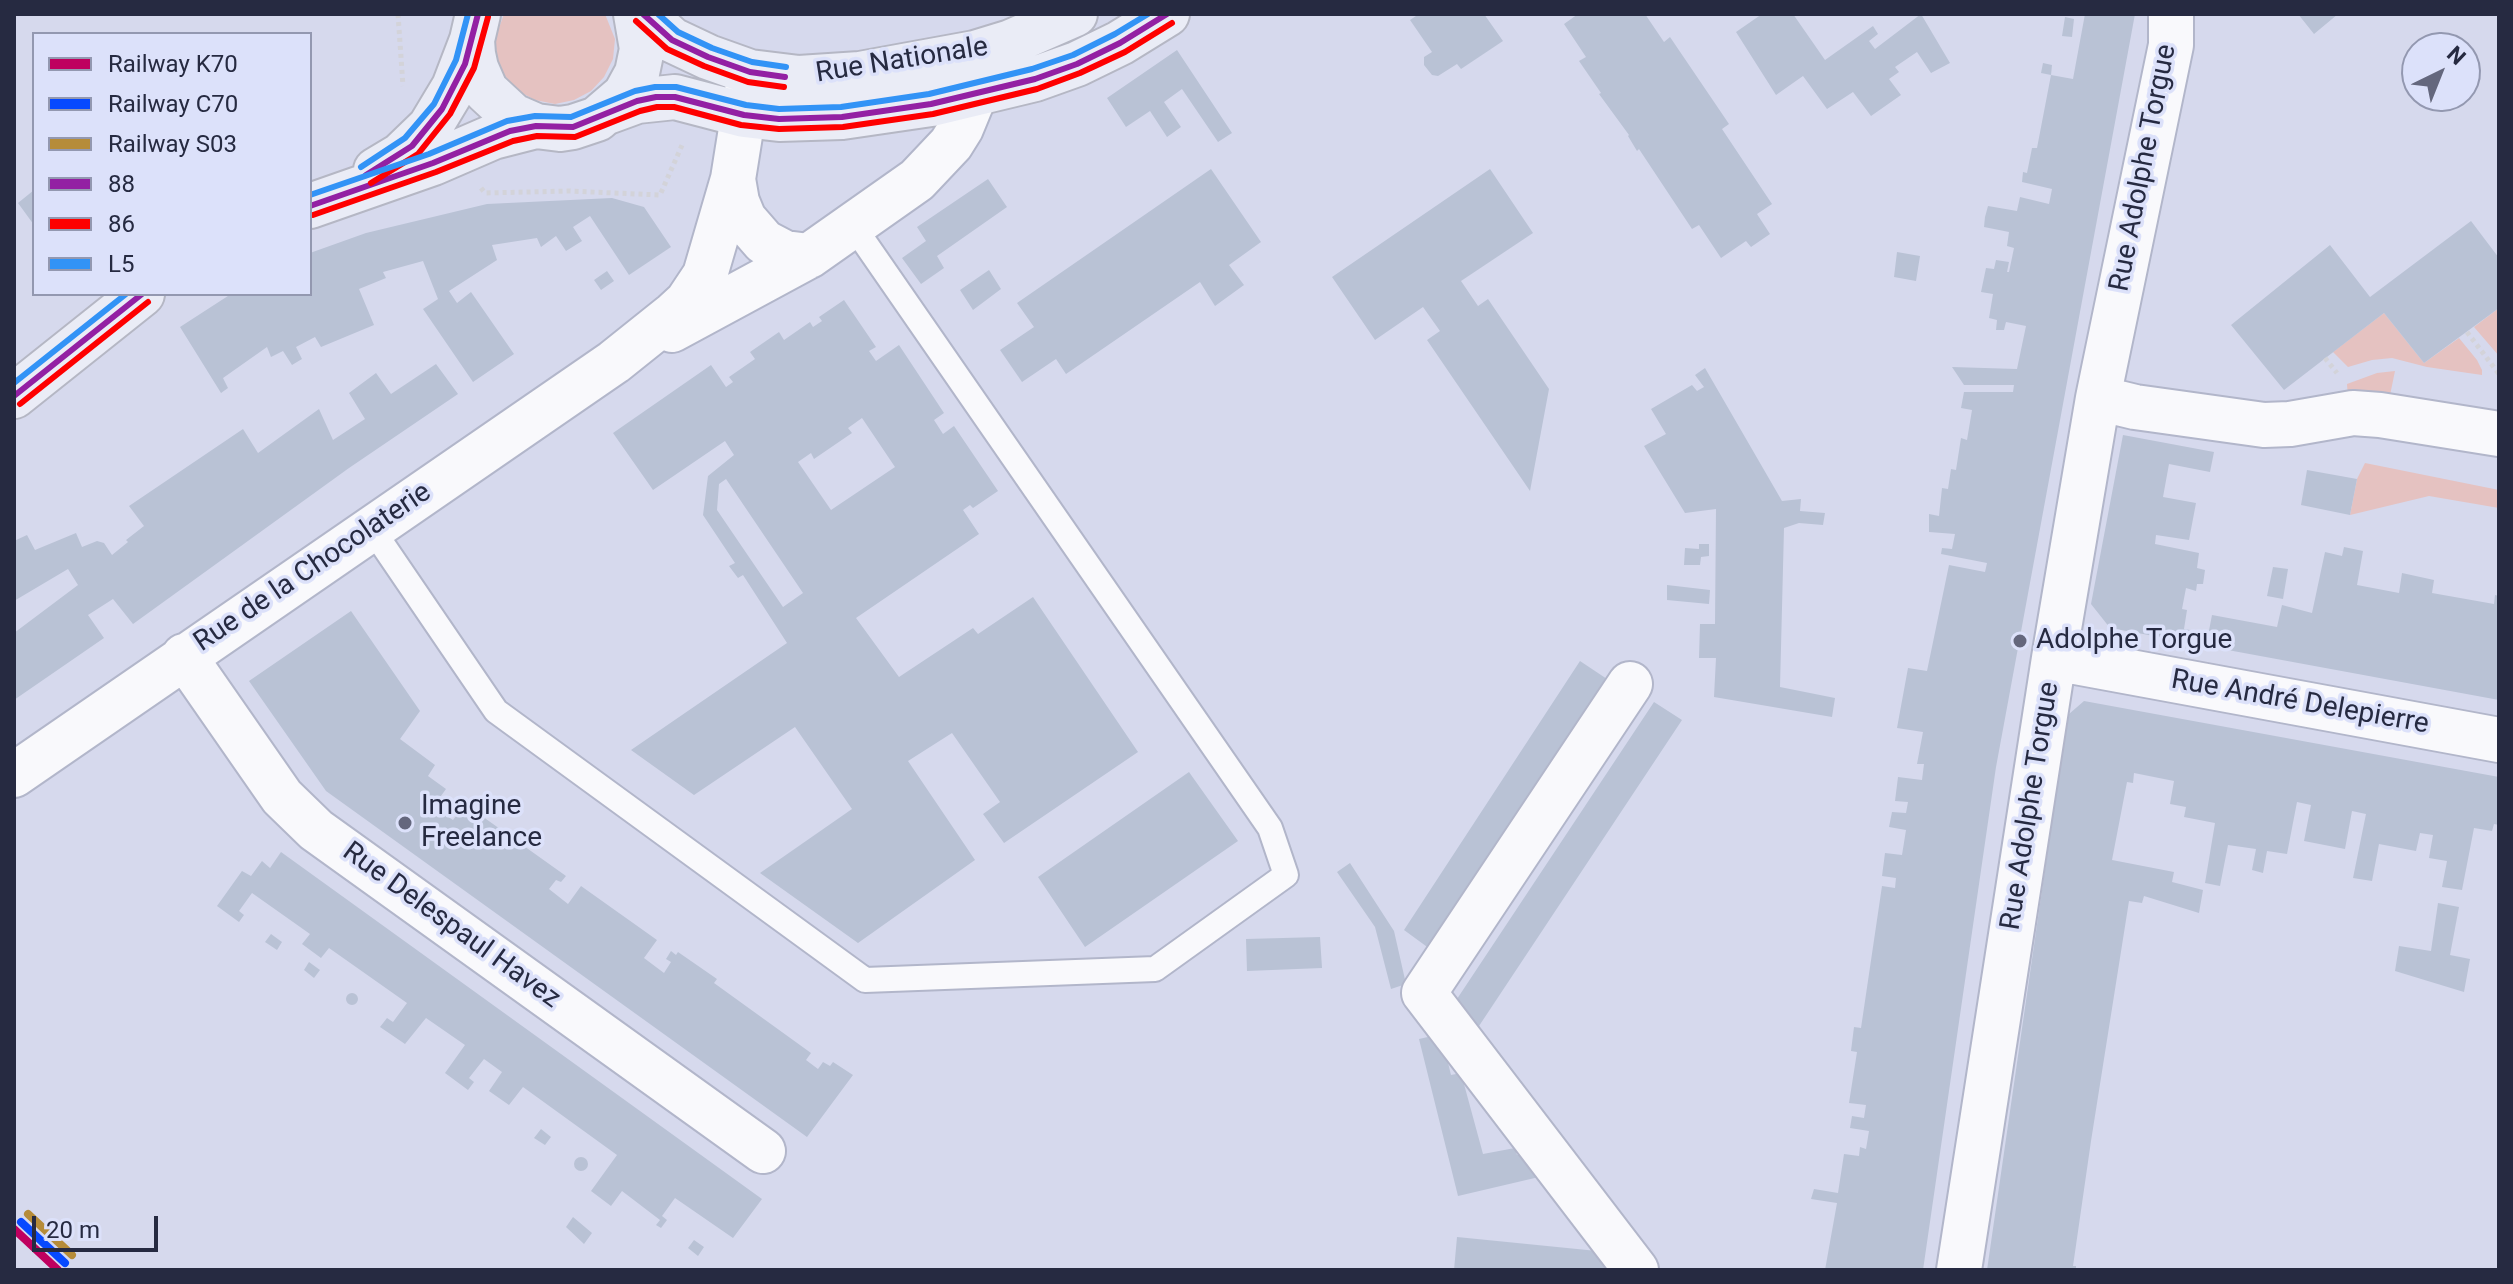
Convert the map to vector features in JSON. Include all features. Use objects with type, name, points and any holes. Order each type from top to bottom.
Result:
[{"type":"main road","points":[[607,112],[625,95],[637,73],[642,49],[636,14]]},
{"type":"main road","name":"Rue Nationale","points":[[643,14],[672,40],[750,72],[799,78],[860,74],[975,74],[1035,79],[1077,64],[1120,43],[1167,14]]},
{"type":"main road","name":"Rue Nationale","points":[[536,126],[573,127],[637,101],[675,97],[744,115],[779,119],[842,117],[931,104],[975,74],[1011,42],[1075,14]]},
{"type":"main road","points":[[475,27],[476,68],[486,91],[513,116],[536,126]]},
{"type":"main road","points":[[316,204],[401,155],[422,137],[454,87],[475,27]]},
{"type":"main road","points":[[316,204],[433,163],[502,134],[536,126]]},
{"type":"main road","points":[[14,396],[139,296]]},
{"type":"street","name":"Rue Adolphe Torgue","points":[[1959,1270],[2054,658],[2098,398],[2171,45],[2171,14]]},
{"type":"street","name":"Rue de la Chocolaterie","points":[[14,775],[614,362],[674,314],[699,288],[705,275],[733,179],[750,72]]},
{"type":"street","name":"Rue de la Chocolaterie","points":[[614,362],[809,256],[917,180],[961,128],[975,74]]},
{"type":"street","name":"Rue de la Chocolaterie","points":[[733,179],[737,202],[752,230],[764,242],[785,253],[809,256]]},
{"type":"street","points":[[2098,398],[2135,407],[2264,425],[2290,424],[2353,413],[2499,434]]},
{"type":"street","name":"Rue Delespaul Havez","points":[[184,656],[282,797],[316,830],[763,1151]]},
{"type":"street","name":"Rue André Delepierre","points":[[2054,658],[2499,740]]},
{"type":"street","points":[[1630,684],[1424,993],[1636,1270]]},
{"type":"lane","points":[[372,529],[496,711],[865,980],[1155,969],[1286,875],[1270,828],[854,227]]},
{"type":"path","points":[[2467,332],[2499,374]]},
{"type":"path","points":[[2325,358],[2341,377]]},
{"type":"shaded area","points":[[504,14],[605,14],[615,39],[613,59],[604,77],[591,91],[574,100],[555,104],[535,100],[518,91],[505,76],[497,58],[495,39]]},
{"type":"shaded area","points":[[2499,308],[2499,356],[2474,327]]},
{"type":"shaded area","points":[[2384,313],[2424,363],[2459,338],[2477,360],[2482,375],[2392,358],[2348,367],[2333,352]]},
{"type":"shaded area","points":[[2395,371],[2389,400],[2348,398],[2347,384],[2377,373]]},
{"type":"shaded area","points":[[2365,463],[2499,490],[2499,508],[2429,496],[2350,515],[2357,479]]},
{"type":"building","points":[[1419,14],[1484,14],[1503,41],[1461,69],[1457,64],[1438,76],[1432,75],[1424,65],[1424,57],[1432,52],[1410,20]]},
{"type":"building","points":[[1578,14],[1645,14],[1664,42],[1670,37],[1729,124],[1722,129],[1772,204],[1757,214],[1770,234],[1751,247],[1746,241],[1721,258],[1699,225],[1692,229],[1579,61],[1586,57],[1564,24]]},
{"type":"building","points":[[1762,14],[1793,14],[1825,60],[1873,26],[1878,34],[1869,41],[1875,49],[1921,14],[1950,63],[1931,73],[1917,52],[1895,67],[1899,72],[1889,79],[1901,95],[1871,116],[1853,92],[1827,109],[1803,76],[1776,95],[1736,32]]},
{"type":"building","points":[[2085,14],[2135,14],[1996,767],[1923,1270],[1825,1270],[1837,1203],[1811,1199],[1814,1189],[1838,1193],[1844,1154],[1859,1156],[1860,1147],[1866,1149],[1869,1131],[1850,1128],[1852,1116],[1864,1118],[1866,1105],[1849,1103],[1857,1052],[1851,1051],[1854,1027],[1861,1028],[1882,886],[1895,888],[1896,878],[1882,876],[1885,853],[1902,855],[1906,830],[1889,827],[1892,812],[1906,813],[1908,802],[1895,801],[1898,777],[1922,780],[1924,764],[1917,764],[1923,732],[1897,728],[1908,668],[1927,671],[1949,565],[1985,572],[1987,563],[1941,554],[1942,548],[1952,549],[1955,534],[1929,532],[1929,514],[1939,516],[1942,488],[1948,489],[1951,469],[1956,470],[1961,438],[1967,440],[1972,410],[1961,408],[1964,392],[2013,392],[2014,385],[1964,385],[1952,367],[2017,369],[2026,326],[2006,322],[2004,330],[1996,330],[1997,320],[1989,318],[1993,294],[1981,292],[1986,268],[1994,269],[1996,260],[2009,262],[2009,272],[2014,248],[2007,246],[2009,232],[1984,227],[1985,217],[1988,206],[2017,211],[2020,197],[2049,204],[2052,189],[2022,182],[2023,172],[2027,173],[2032,148],[2037,148],[2051,75],[2073,79]]},
{"type":"building","points":[[2298,14],[2338,14],[2314,34]]},
{"type":"building","points":[[2065,17],[2074,19],[2072,37],[2062,36]]},
{"type":"building","points":[[1177,50],[1232,133],[1218,142],[1182,89],[1164,102],[1181,127],[1167,137],[1150,111],[1126,127],[1107,98]]},
{"type":"building","points":[[2043,63],[2052,65],[2051,75],[2041,73]]},
{"type":"building","points":[[1211,169],[1261,242],[1229,265],[1244,285],[1215,306],[1200,282],[1066,374],[1056,359],[1022,382],[1000,350],[1034,327],[1017,303]]},
{"type":"building","points":[[1490,169],[1533,233],[1461,281],[1478,306],[1488,299],[1549,389],[1530,491],[1427,340],[1440,331],[1423,307],[1375,340],[1332,277]]},
{"type":"building","points":[[988,179],[1007,207],[937,256],[944,268],[921,284],[902,258],[926,241],[917,227]]},
{"type":"building","points":[[32,192],[32,222],[18,203]]},
{"type":"building","points":[[612,198],[644,207],[671,247],[629,275],[590,216],[573,227],[582,241],[566,251],[556,236],[541,247],[537,238],[492,245],[497,260],[449,291],[457,303],[471,292],[514,354],[473,382],[423,309],[438,299],[423,261],[383,272],[386,278],[359,289],[374,325],[321,347],[315,337],[296,347],[302,359],[292,365],[283,351],[271,357],[267,347],[223,378],[228,388],[221,393],[180,327],[228,296],[312,296],[312,252],[366,233],[487,204]]},
{"type":"building","points":[[2471,221],[2499,258],[2499,308],[2424,363],[2384,313],[2284,390],[2231,325],[2330,245],[2370,297]]},
{"type":"building","points":[[1897,252],[1920,256],[1916,281],[1894,277]]},
{"type":"building","points":[[989,270],[1001,289],[973,310],[960,290]]},
{"type":"building","points":[[607,271],[614,281],[601,290],[594,280]]},
{"type":"building","points":[[844,300],[876,347],[869,351],[876,361],[899,345],[944,413],[934,420],[943,434],[954,426],[998,491],[973,508],[970,505],[963,510],[979,534],[856,618],[899,677],[973,628],[978,634],[1033,597],[1138,752],[1004,843],[983,814],[1000,802],[952,733],[908,761],[975,860],[858,943],[760,873],[852,809],[795,727],[694,795],[631,750],[787,643],[743,575],[738,578],[729,566],[735,563],[703,515],[708,476],[734,455],[725,441],[653,490],[613,433],[711,365],[726,387],[733,382],[729,377],[755,359],[750,352],[779,332],[784,340],[810,322],[813,327],[822,321],[819,317]],"holes":[[[862,418],[895,467],[831,510],[798,462],[811,453],[814,459],[852,433],[848,428]],[[726,479],[803,593],[783,607],[717,510],[719,484]]]},
{"type":"building","points":[[436,364],[458,394],[349,468],[133,624],[113,599],[88,615],[104,638],[14,700],[14,633],[78,585],[68,569],[14,601],[14,541],[27,535],[35,550],[76,533],[82,547],[97,541],[104,543],[112,555],[144,526],[129,506],[243,429],[258,453],[319,409],[333,440],[365,419],[349,393],[376,373],[391,394]]},
{"type":"building","points":[[1705,368],[1782,501],[1801,499],[1800,511],[1825,513],[1823,525],[1799,523],[1784,528],[1780,687],[1835,698],[1832,717],[1714,697],[1716,658],[1699,658],[1700,624],[1715,624],[1716,509],[1685,513],[1644,446],[1666,434],[1651,409],[1692,385],[1697,391],[1704,387],[1695,375]]},
{"type":"building","points":[[2123,435],[2214,452],[2210,472],[2169,464],[2163,497],[2196,503],[2189,540],[2156,535],[2155,544],[2199,553],[2197,568],[2205,570],[2203,584],[2197,584],[2196,591],[2186,588],[2182,609],[2187,610],[2184,629],[2190,630],[2187,642],[2110,628],[2091,604]]},
{"type":"building","points":[[2307,470],[2357,479],[2350,515],[2301,505]]},
{"type":"building","points":[[1699,544],[1709,544],[1709,556],[1701,557],[1700,565],[1684,565],[1685,548],[1699,549]]},
{"type":"building","points":[[2344,547],[2363,551],[2357,585],[2399,593],[2402,573],[2434,580],[2432,593],[2494,604],[2495,595],[2499,596],[2499,700],[2206,646],[2212,615],[2277,627],[2282,605],[2312,613],[2325,552],[2342,556]]},
{"type":"building","points":[[2273,567],[2288,569],[2283,599],[2267,596]]},
{"type":"building","points":[[1667,585],[1710,590],[1709,604],[1667,600]]},
{"type":"building","points":[[351,611],[420,711],[400,739],[435,765],[428,776],[446,789],[433,807],[453,820],[465,804],[566,876],[561,882],[556,880],[549,889],[568,904],[581,886],[657,940],[644,958],[664,973],[671,962],[666,959],[671,951],[676,955],[678,952],[717,979],[714,983],[811,1053],[806,1060],[818,1069],[823,1062],[830,1066],[833,1062],[853,1075],[807,1137],[326,791],[249,681]]},
{"type":"building","points":[[1580,661],[1607,679],[1430,949],[1404,930]]},
{"type":"building","points":[[2084,701],[2499,777],[2499,825],[2494,824],[2492,831],[2474,828],[2462,890],[2442,887],[2447,861],[2429,858],[2433,835],[2420,833],[2416,851],[2379,844],[2372,881],[2353,878],[2366,814],[2352,811],[2345,849],[2304,841],[2311,805],[2297,802],[2287,854],[2267,851],[2263,873],[2252,870],[2256,849],[2228,845],[2220,886],[2205,883],[2215,823],[2184,817],[2186,807],[2170,804],[2174,781],[2134,773],[2133,783],[2127,782],[2112,860],[2174,872],[2172,882],[2203,890],[2199,913],[2144,896],[2142,903],[2129,901],[2073,1266],[2076,1270],[1987,1270],[2069,714]]},
{"type":"building","points":[[1654,702],[1682,720],[1479,1026],[1451,1008]]},
{"type":"building","points":[[1189,772],[1238,841],[1085,947],[1038,877]]},
{"type":"building","points":[[281,852],[762,1199],[733,1238],[675,1198],[662,1216],[667,1220],[661,1228],[656,1225],[660,1220],[622,1191],[611,1206],[591,1191],[617,1155],[523,1087],[509,1105],[489,1091],[502,1072],[484,1059],[469,1078],[474,1082],[468,1090],[445,1073],[465,1045],[426,1018],[405,1044],[380,1027],[387,1018],[393,1022],[407,1003],[329,948],[321,958],[302,944],[310,934],[252,893],[239,911],[244,915],[239,922],[217,906],[242,871],[251,876],[262,861],[270,868]]},
{"type":"building","points":[[1350,863],[1394,931],[1406,984],[1391,989],[1375,927],[1337,872]]},
{"type":"building","points":[[2438,903],[2459,907],[2450,955],[2470,959],[2464,992],[2395,971],[2399,946],[2431,951]]},
{"type":"building","points":[[271,934],[282,942],[277,950],[265,942]]},
{"type":"building","points":[[1320,937],[1322,968],[1247,971],[1246,939]]},
{"type":"building","points":[[309,962],[320,970],[314,978],[304,970]]},
{"type":"building","points":[[352,993],[358,999],[352,1005],[346,999]]},
{"type":"building","points":[[1441,1034],[1451,1075],[1461,1073],[1483,1154],[1515,1148],[1517,1155],[1532,1153],[1539,1177],[1458,1196],[1419,1039]]},
{"type":"building","points":[[541,1129],[551,1137],[545,1145],[534,1138]]},
{"type":"building","points":[[581,1157],[588,1164],[581,1171],[574,1164]]},
{"type":"building","points":[[573,1217],[592,1233],[584,1244],[566,1227]]},
{"type":"building","points":[[1457,1237],[1607,1252],[1607,1270],[1454,1270]]},
{"type":"building","points":[[694,1240],[704,1247],[698,1256],[688,1248]]},
{"type":"rail line","name":"S03","points":[[28,1214],[72,1255]]},
{"type":"rail line","name":"C70","points":[[21,1222],[65,1263]]},
{"type":"rail line","name":"K70","points":[[14,1229],[58,1270]]},
{"type":"transit line","name":"L5","points":[[361,167],[405,138],[434,104],[456,60],[468,14]]},
{"type":"transit line","name":"88","points":[[366,175],[412,146],[442,109],[465,64],[478,14]]},
{"type":"transit line","name":"88","points":[[643,14],[672,40],[708,57],[750,72],[785,77]]},
{"type":"transit line","name":"L5","points":[[658,14],[678,32],[712,48],[752,62],[786,67]]},
{"type":"transit line","name":"L5","points":[[312,194],[429,154],[507,121],[535,116],[571,117],[635,91],[676,87],[746,105],[779,109],[841,107],[929,94],[1032,69],[1073,55],[1148,14]]},
{"type":"transit line","name":"88","points":[[312,205],[433,163],[510,131],[536,126],[573,127],[637,101],[656,97],[675,97],[744,115],[779,119],[842,117],[931,104],[1035,79],[1077,64],[1120,43],[1167,14]]},
{"type":"transit line","name":"86","points":[[371,183],[418,154],[450,114],[474,68],[488,17]]},
{"type":"transit line","name":"86","points":[[636,21],[667,49],[704,66],[748,82],[784,87]]},
{"type":"transit line","name":"86","points":[[313,215],[513,141],[537,136],[575,137],[657,107],[674,107],[741,125],[779,129],[843,127],[933,114],[1037,89],[1080,73],[1125,52],[1172,23]]},
{"type":"transit line","name":"L5","points":[[14,383],[123,296]]},
{"type":"transit line","name":"88","points":[[14,396],[139,296]]},
{"type":"transit line","name":"86","points":[[20,404],[148,302]]},
{"type":"place","name":"Adolphe Torgue","points":[[2020,641]]},
{"type":"place","name":"Imagine Freelance","points":[[405,823]]}]
